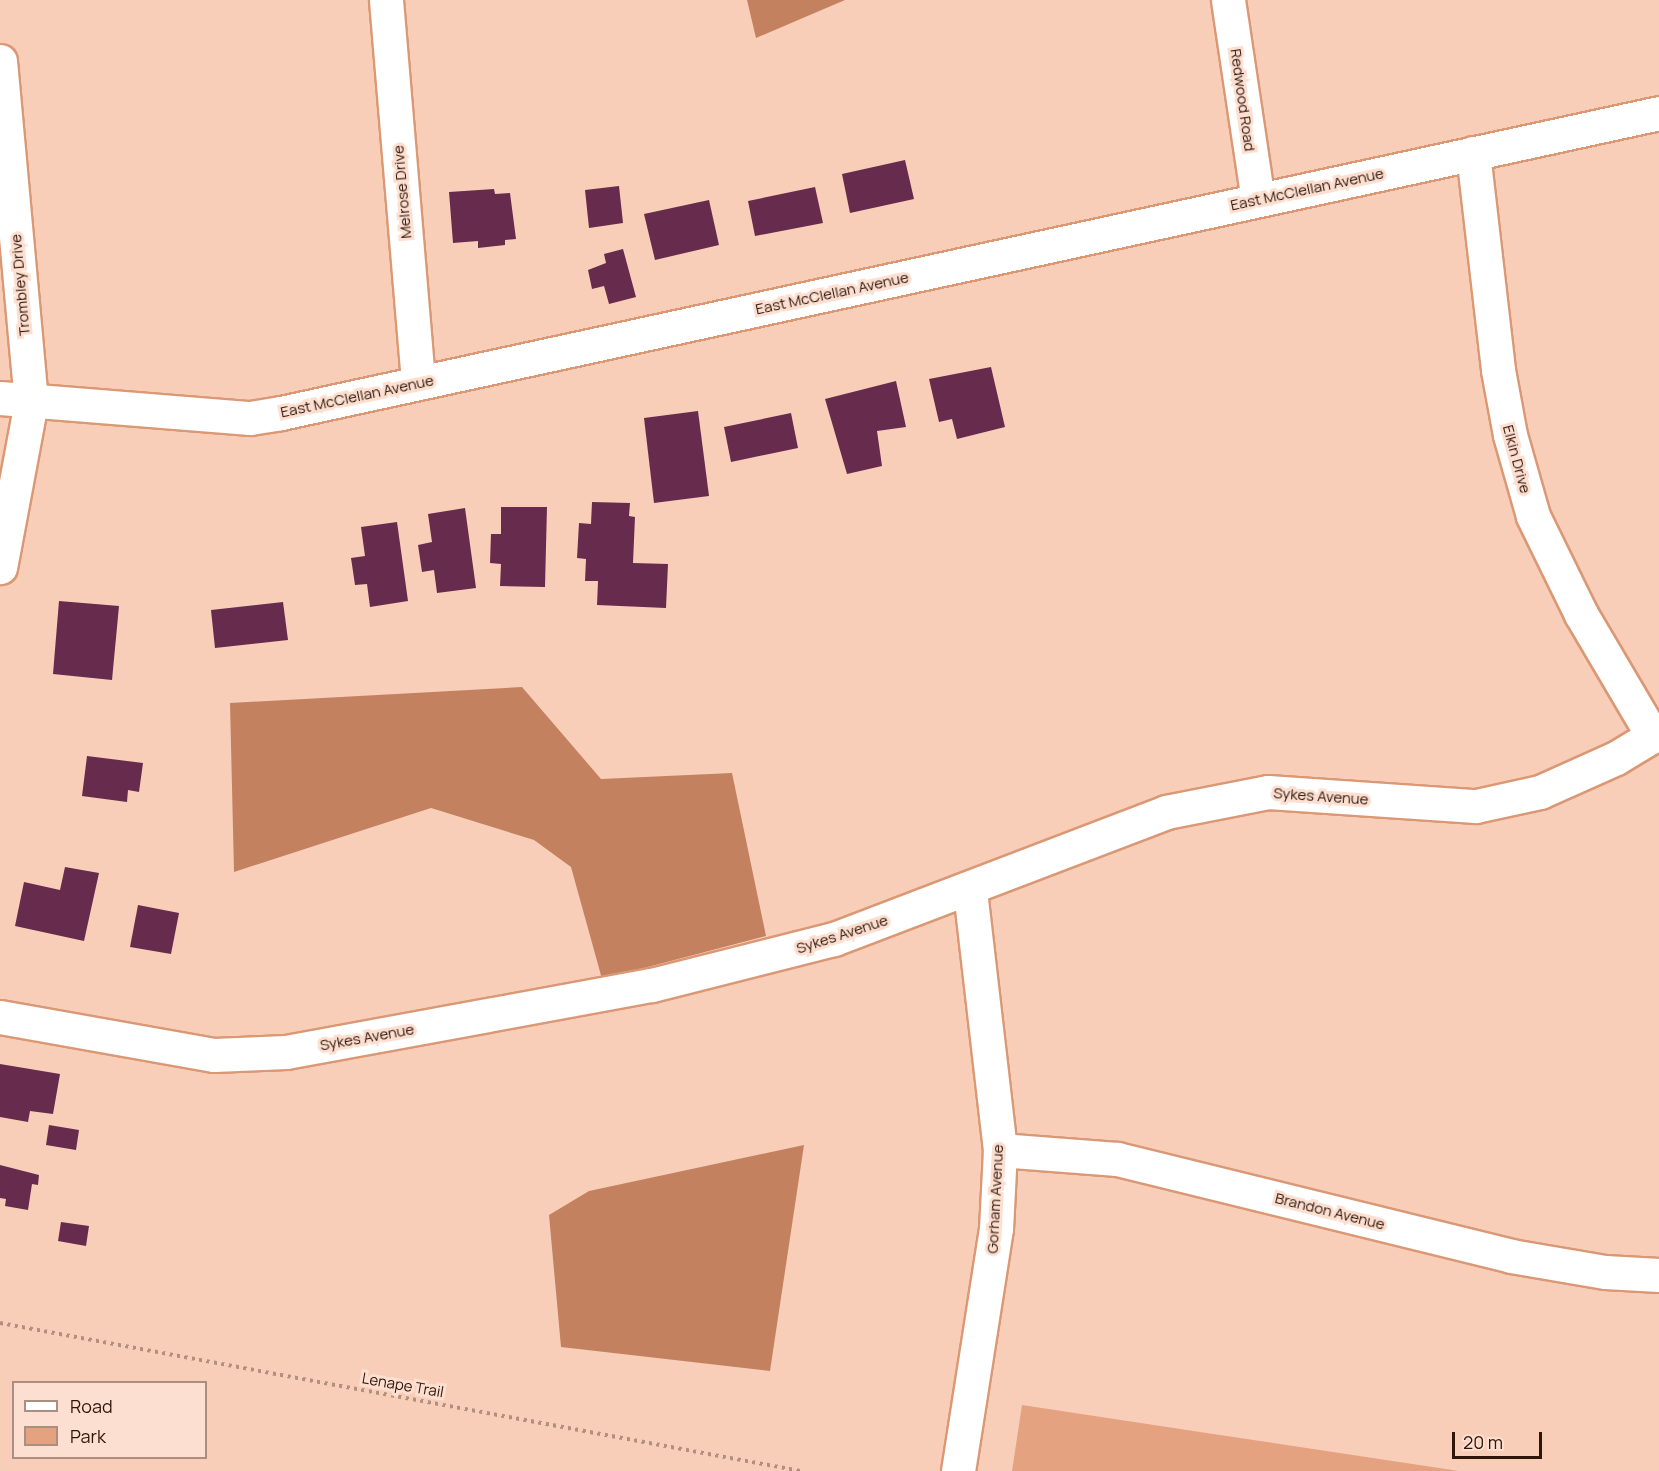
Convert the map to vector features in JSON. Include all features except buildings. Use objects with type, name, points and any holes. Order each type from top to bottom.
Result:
[{"type":"street","name":"Melrose Drive","points":[[386,0],[417,383]]},
{"type":"street","name":"Redwood Road","points":[[1228,0],[1258,200]]},
{"type":"street","name":"Trombley Drive","points":[[0,61],[15,400],[0,567]]},
{"type":"street","name":"East McClellan Avenue","points":[[15,400],[250,418],[1659,112]]},
{"type":"street","name":"Elkin Drive","points":[[1473,153],[1498,370],[1510,435],[1533,516],[1581,614],[1656,734]]},
{"type":"street","name":"Sykes Avenue","points":[[0,1017],[214,1055],[286,1052],[652,985],[834,939],[970,890],[1033,860],[1166,812],[1268,792],[1476,806],[1540,792],[1616,758],[1656,734]]},
{"type":"street","name":"Gorham Avenue","points":[[957,1471],[996,1229],[1000,1150],[970,890]]},
{"type":"street","name":"Brandon Avenue","points":[[1000,1150],[1117,1159],[1511,1257],[1605,1272],[1659,1275]]},
{"type":"path","name":"Lenape Trail","points":[[0,1323],[801,1471]]},
{"type":"green space","points":[[1022,1405],[1220,1435],[1459,1471],[1012,1471]]},
{"type":"shaded area","points":[[747,0],[845,0],[756,38]]},
{"type":"shaded area","points":[[522,687],[601,779],[732,773],[766,936],[602,979],[571,867],[534,840],[431,808],[234,872],[230,703]]},
{"type":"shaded area","points":[[804,1145],[770,1371],[561,1347],[549,1215],[589,1191]]}]
